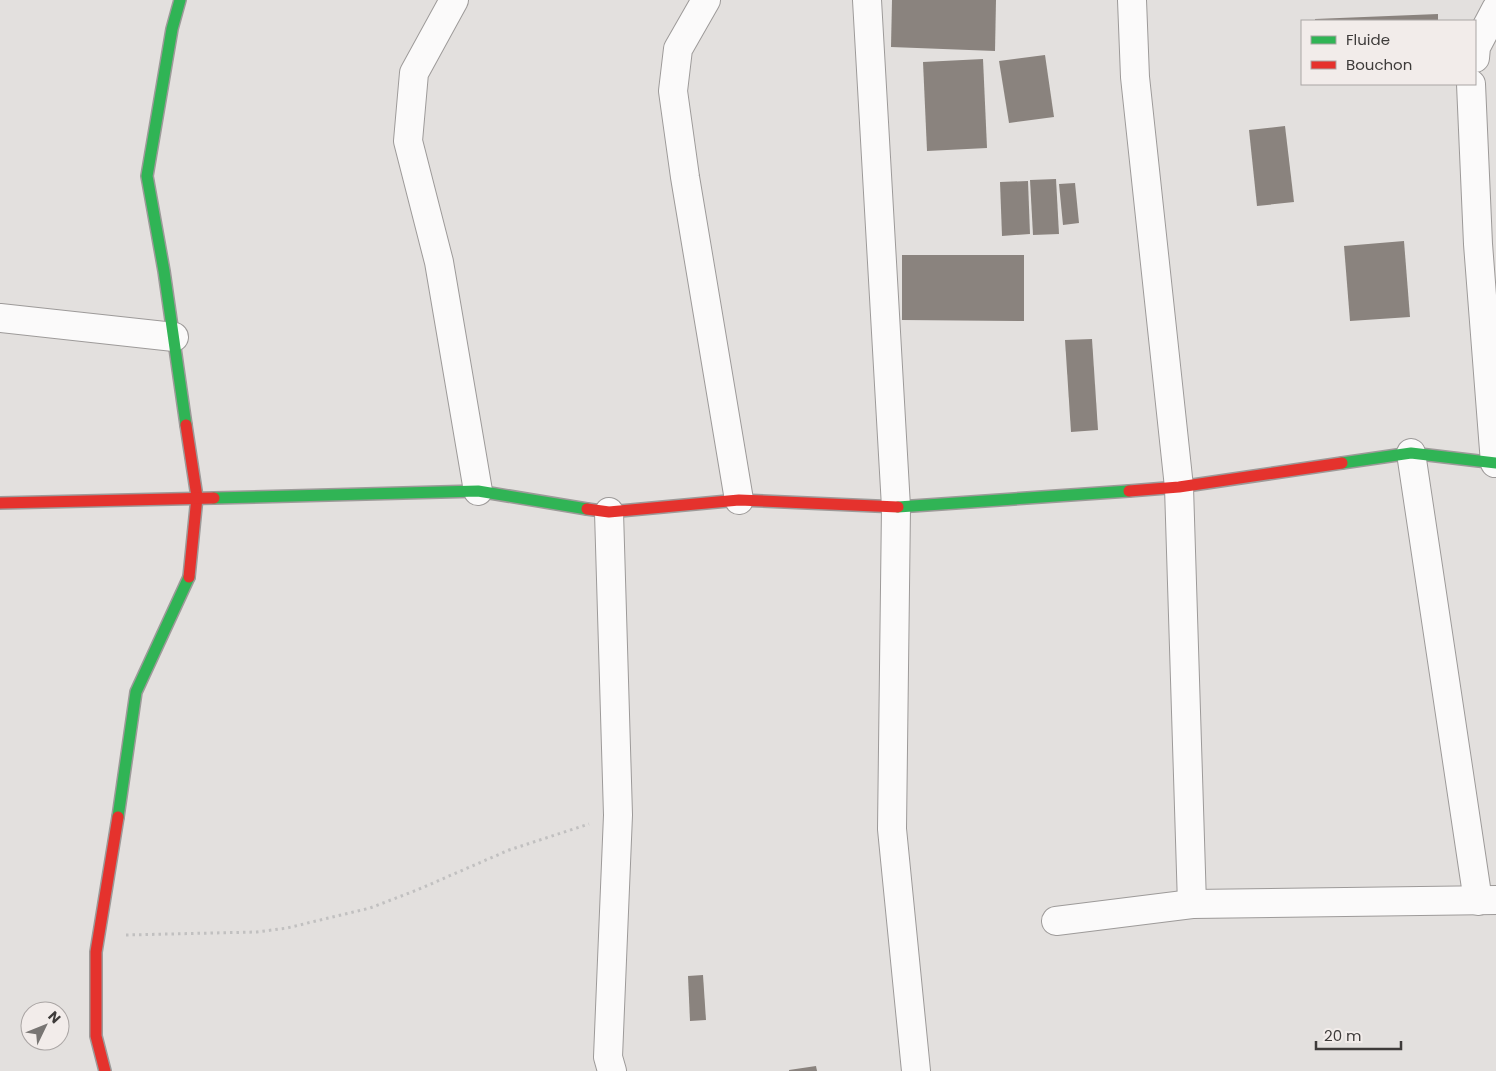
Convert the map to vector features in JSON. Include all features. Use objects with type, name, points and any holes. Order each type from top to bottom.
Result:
[{"type":"street","points":[[105,1071],[96,1036],[96,952],[114,845],[136,692],[189,579],[197,497],[164,271],[147,176],[172,30],[180,0]]},
{"type":"street","points":[[454,0],[414,73],[408,141],[439,262],[478,491]]},
{"type":"street","points":[[706,0],[678,48],[672,91],[739,500]]},
{"type":"street","points":[[867,0],[896,507],[892,829],[916,1071]]},
{"type":"street","points":[[1132,0],[1135,77],[1178,487],[1192,904]]},
{"type":"street","points":[[1476,47],[1496,9]]},
{"type":"street","points":[[0,503],[478,491],[609,512],[739,500],[896,507],[1178,487],[1412,453],[1496,463],[1478,244],[1471,85]]},
{"type":"street","points":[[0,318],[174,337]]},
{"type":"street","points":[[1056,921],[1192,904],[1487,901],[1412,453]]},
{"type":"street","points":[[609,512],[618,815],[608,1056],[612,1071]]},
{"type":"path","points":[[99,935],[257,932],[287,928],[370,908],[510,850],[618,815]]},
{"type":"building","points":[[892,0],[996,0],[995,51],[891,47]]},
{"type":"building","points":[[1438,14],[1438,20],[1315,19]]},
{"type":"building","points":[[1045,55],[1054,117],[1009,123],[999,61]]},
{"type":"building","points":[[983,59],[987,148],[927,151],[923,62]]},
{"type":"building","points":[[1285,126],[1294,202],[1257,206],[1249,130]]},
{"type":"building","points":[[1056,179],[1059,234],[1033,235],[1030,180]]},
{"type":"building","points":[[1028,181],[1030,234],[1002,236],[1000,182]]},
{"type":"building","points":[[1075,183],[1079,223],[1063,225],[1059,184]]},
{"type":"building","points":[[1404,241],[1410,317],[1350,321],[1344,246]]},
{"type":"building","points":[[902,255],[1024,255],[1024,321],[902,320]]},
{"type":"building","points":[[1092,339],[1098,430],[1071,432],[1065,340]]},
{"type":"building","points":[[703,975],[706,1020],[690,1021],[688,976]]},
{"type":"building","points":[[816,1066],[817,1071],[789,1071],[789,1070]]},
{"type":"traffic: fast","points":[[180,0],[172,29],[147,176],[164,271],[186,425]]},
{"type":"traffic: fast","points":[[1342,463],[1411,453],[1496,463]]},
{"type":"traffic: fast","points":[[214,498],[478,491],[587,509]]},
{"type":"traffic: fast","points":[[898,507],[1129,491]]},
{"type":"traffic: fast","points":[[118,817],[136,692],[189,577]]},
{"type":"traffic: jam","points":[[186,425],[197,497],[189,577]]},
{"type":"traffic: jam","points":[[1129,491],[1179,487],[1342,463]]},
{"type":"traffic: jam","points":[[0,503],[214,498]]},
{"type":"traffic: jam","points":[[587,509],[609,512],[739,500],[898,507]]},
{"type":"traffic: jam","points":[[105,1071],[96,1036],[96,952],[118,817]]}]
